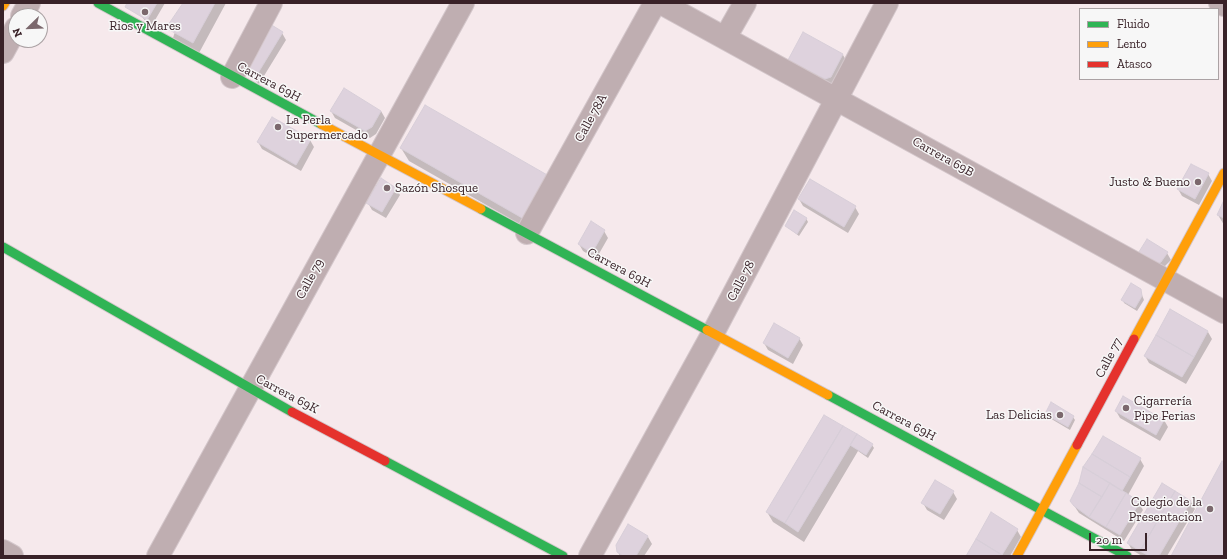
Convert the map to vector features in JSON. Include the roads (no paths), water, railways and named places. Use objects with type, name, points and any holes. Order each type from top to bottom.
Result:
[{"type":"main road","name":"Carrera 69H","points":[[98,3],[232,77],[527,233],[1127,556]]},
{"type":"main road","name":"Calle 77","points":[[1017,556],[1224,173]]},
{"type":"main road","name":"Carrera 69K","points":[[3,247],[250,389],[563,556]]},
{"type":"street","points":[[232,77],[271,3]]},
{"type":"street","name":"Calle 79","points":[[158,556],[463,3]]},
{"type":"street","name":"Calle 78A","points":[[527,233],[655,3]]},
{"type":"street","name":"Carrera 69B","points":[[661,3],[1224,312]]},
{"type":"street","points":[[725,38],[745,3]]},
{"type":"street","name":"Calle 78","points":[[590,556],[713,333],[887,3]]},
{"type":"street","points":[[1220,3],[1224,5]]},
{"type":"street","points":[[3,52],[8,43]]},
{"type":"street","points":[[3,551],[12,556]]},
{"type":"place","name":"Rios y Mares","points":[[145,12]]},
{"type":"place","name":"La Perla Supermercado","points":[[278,127]]},
{"type":"place","name":"Justo & Bueno","points":[[1198,182]]},
{"type":"place","name":"Sazón Shosque","points":[[387,188]]},
{"type":"place","name":"Cigarrería Pipe Ferias","points":[[1126,408]]},
{"type":"place","name":"Las Delicias","points":[[1060,415]]},
{"type":"place","name":"Colegio de la Presentacion","points":[[1210,509]]}]
